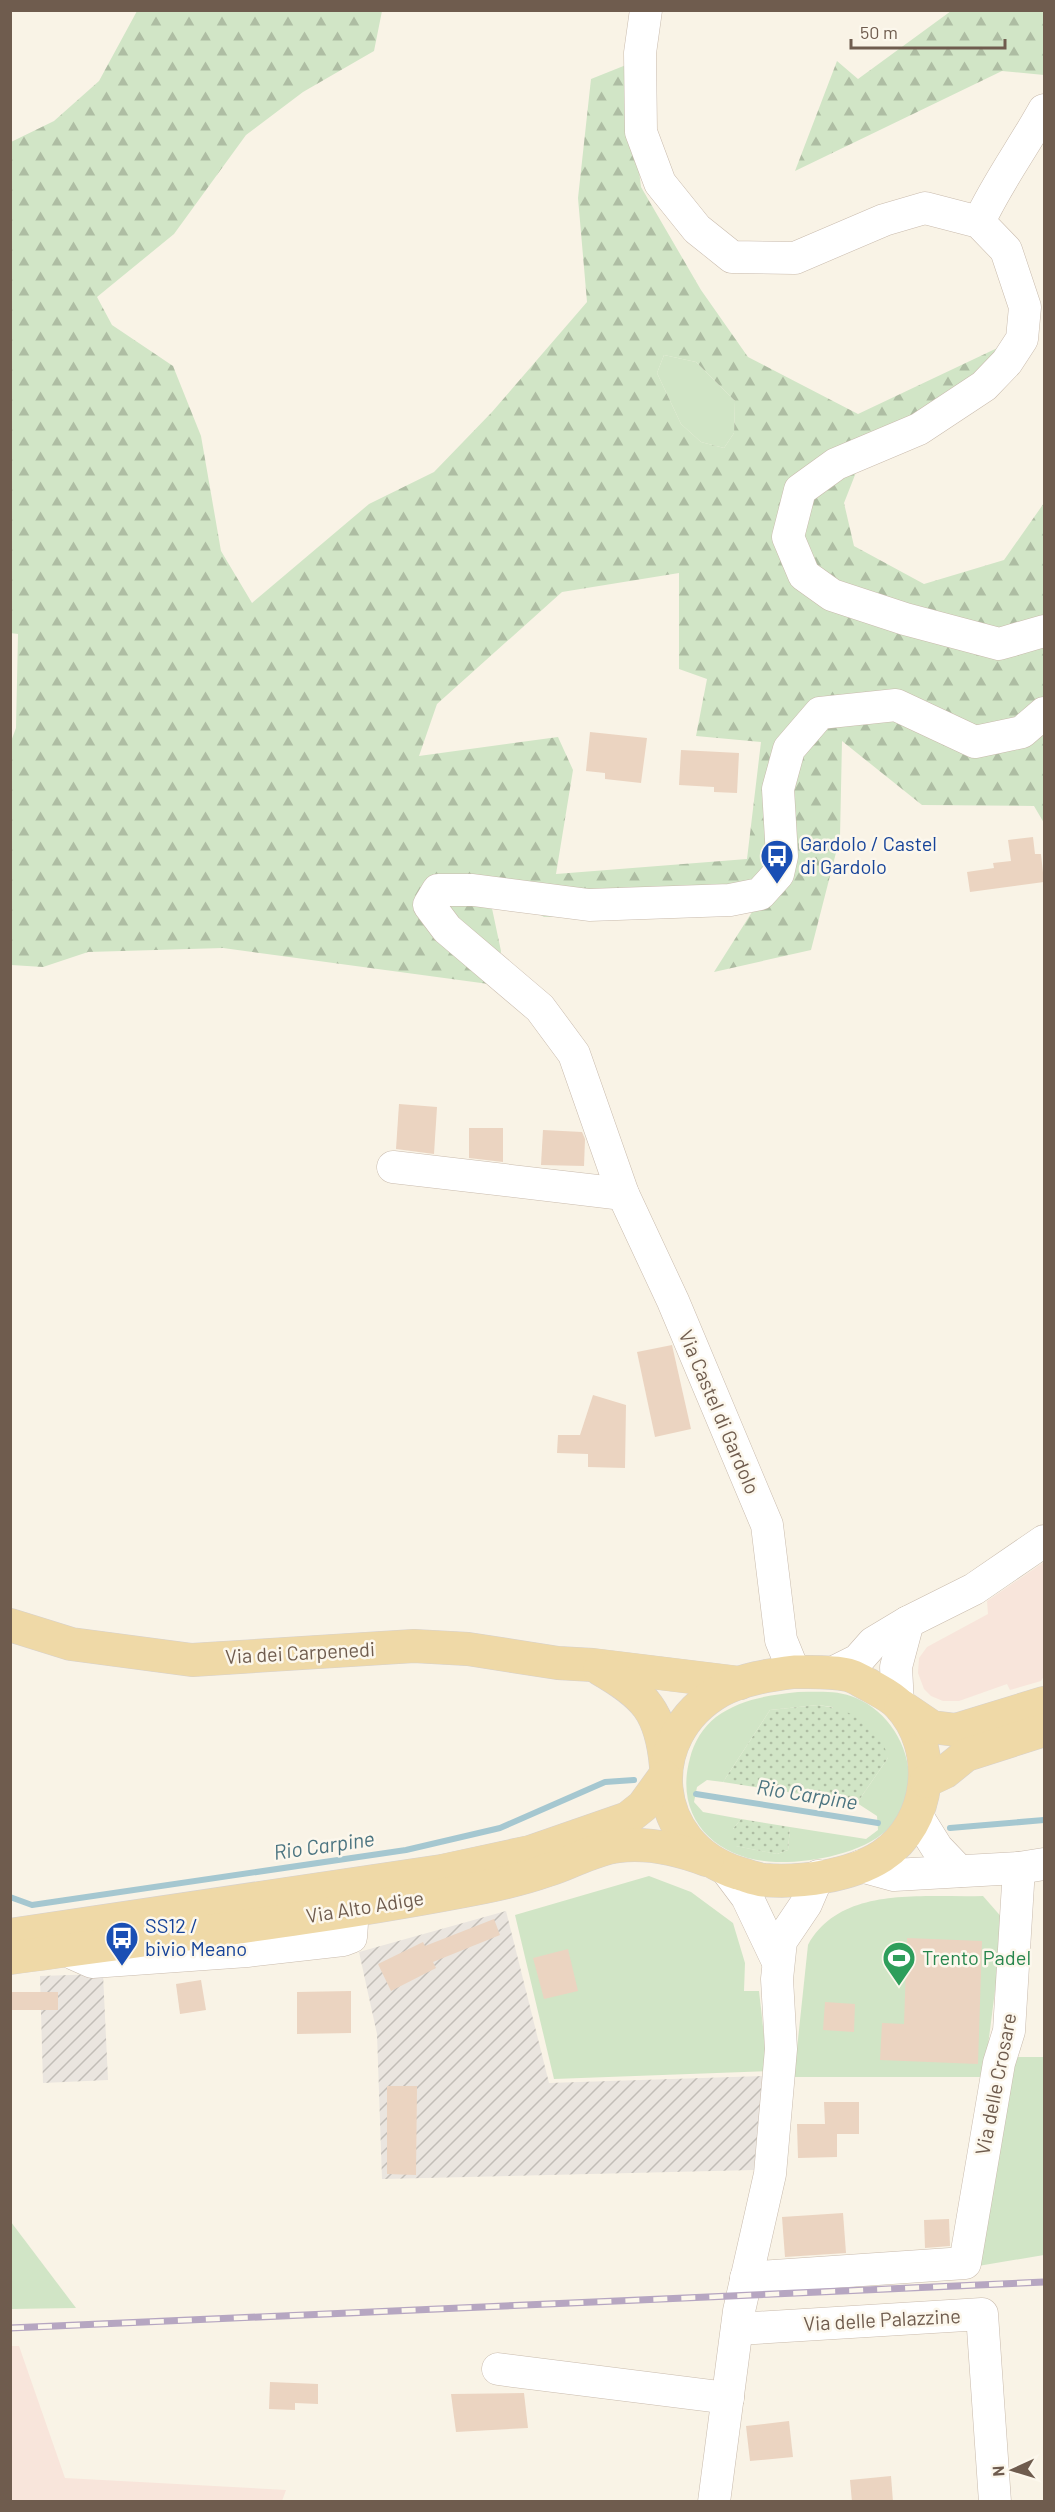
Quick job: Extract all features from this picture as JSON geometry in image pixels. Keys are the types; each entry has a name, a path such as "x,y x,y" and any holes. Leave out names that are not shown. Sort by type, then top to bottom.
{"main road":[{"name":"Via dei Carpenedi","path":"10,1625 71,1644 192,1660 414,1646 468,1649 558,1663 748,1681"},
{"name":"Via dei Carpenedi","path":"593,1665 632,1688 648,1705 664,1742 668,1802 676,1823 694,1846 719,1865"},
{"path":"665,1771 672,1743 686,1720 704,1702 748,1681 794,1672 834,1672 852,1676 932,1727 956,1730 1044,1702"},
{"path":"898,1704 914,1725 923,1748 926,1781 917,1816"},
{"path":"926,1781 945,1772 966,1755 1044,1730"},
{"name":"Via Alto Adige","path":"10,1935 442,1871 530,1852 628,1818 643,1806 665,1771"},
{"name":"Via Alto Adige","path":"10,1958 353,1910 485,1887 546,1871 617,1846 660,1847 682,1851 761,1880 818,1876 861,1866 883,1856 917,1816"}],"street":[{"path":"646,10 640,53 642,132 660,183 697,229 732,257 795,258 884,220 925,208 979,222 1006,250 1025,307 1022,339 1007,362 984,386 919,429 836,464 800,490 788,537 804,575 832,595 905,620 999,644 1044,631"},
{"path":"979,222 994,190 1015,162 1044,110"},
{"name":"Via Castel di Gardolo","path":"794,1672 781,1640 767,1526 673,1301 623,1194 574,1054 540,1008 447,929 429,905 438,890 473,890 589,904 730,900 760,894 778,874 782,856 778,789 789,749 820,713 896,705 975,742 1022,732 1044,713"},
{"path":"393,1167 623,1194"},
{"path":"834,1672 858,1660 873,1643 908,1622 974,1589 1044,1542"},
{"path":"898,1704 896,1667 908,1622"},
{"path":"748,1681 781,1640"},
{"path":"917,1816 937,1848 959,1871"},
{"path":"719,1865 747,1897 778,1962"},
{"name":"Via delle Crosare","path":"746,2278 965,2262 999,2063 1009,2031 1032,1866 894,1875 861,1866"},
{"path":"714,2502 737,2329 746,2278 770,2174 781,2049 778,1962 781,1941 806,1904 818,1876"},
{"name":"Via delle Palazzine","path":"737,2329 982,2314 995,2502"},
{"path":"498,2369 728,2398"}],"shaded area":[{"path":"1044,1562 1044,1676 1041,1681 1010,1690 1007,1684 959,1701 943,1701 931,1696 924,1689 918,1673 919,1658 927,1647 988,1614 987,1601"},
{"path":"506,1911 549,2083 766,2076 754,2170 382,2179 377,2034 359,1952"},
{"path":"103,1974 108,2080 43,2083 40,1976"},
{"path":"10,2346 19,2346 65,2478 286,2490 282,2501 11,2501"}],"green space":[{"path":"137,11 382,11 374,51 303,92 246,135 174,234 97,297 112,325 173,366 201,436 221,551 252,603 369,504 434,472 492,412 587,302 578,198 591,79 626,65 641,187 701,290 748,357 858,414 1010,342 979,379 864,452 844,503 854,546 924,584 1004,560 1044,503 1044,823 1034,806 922,805 842,741 840,837 811,950 714,972 752,912 544,917 486,880 501,951 496,985 223,948 88,952 43,967 11,965 10,744 16,728 18,634 10,633 11,142 54,121 99,81","holes":["664,355 696,362 735,401 734,433 724,448 701,442 681,424 657,373","679,573 679,669 707,679 696,736 761,742 747,859 556,874 573,770 558,737 419,756 437,704 562,592"]},
{"path":"951,11 1044,11 1044,75 1002,71 795,171 837,61 858,79"},
{"path":"664,355 696,362 735,401 734,433 724,448 701,442 681,424 657,373"},
{"path":"798,1692 828,1692 856,1698 873,1708 888,1722 899,1738 906,1757 909,1776 907,1796 900,1814 887,1830 876,1838 849,1851 819,1859 776,1862 735,1853 718,1844 704,1832 694,1817 688,1800 686,1780 692,1752 703,1730 725,1711 766,1696","holes":["818,1705 832,1707 888,1758 857,1803 877,1816 878,1830 866,1839 790,1827 788,1850 777,1854 736,1846 733,1829 741,1819 703,1812 694,1802 697,1787 707,1780 723,1782 770,1710"]},
{"path":"818,1705 841,1710 862,1720 871,1727 884,1746 888,1758 857,1803 723,1782 770,1710"},
{"path":"741,1819 790,1827 788,1850 777,1854 735,1846 731,1843 733,1829"},
{"path":"649,1876 691,1892 733,1923 745,1963 744,1991 759,1991 768,2071 554,2079 515,1915"},
{"name":"Trento Padel","path":"983,1896 1004,1920 984,2077 794,2077 808,1945 823,1926 841,1912 885,1899"},
{"path":"1009,2057 1044,2057 1044,2255 978,2266"},
{"path":"11,2222 76,2308 11,2309"}],"building":[{"path":"590,732 647,738 641,783 605,779 605,773 586,771"},
{"path":"681,750 739,753 737,793 714,792 714,787 679,785"},
{"path":"1033,837 1035,854 1041,854 1044,882 970,892 967,872 994,868 993,863 1011,861 1008,840"},
{"path":"399,1104 437,1107 434,1154 396,1149"},
{"path":"469,1128 503,1128 503,1162 469,1158"},
{"path":"543,1130 582,1132 585,1139 584,1166 541,1165"},
{"path":"672,1345 691,1429 655,1437 637,1352"},
{"path":"593,1395 626,1405 625,1468 588,1467 588,1454 557,1453 558,1435 580,1435"},
{"path":"494,1919 500,1935 433,1962 436,1968 391,1991 378,1964 423,1942 425,1946"},
{"path":"907,1938 982,1941 978,2064 880,2060 882,2023 904,2024"},
{"path":"568,1949 578,1991 544,1999 533,1958"},
{"path":"201,1980 206,2010 180,2014 176,1984"},
{"path":"351,1991 351,2033 297,2034 297,1992"},
{"path":"10,1992 58,1992 58,2010 10,2010"},
{"path":"825,2002 855,2004 854,2032 823,2030"},
{"path":"387,2086 417,2086 416,2175 387,2174"},
{"path":"824,2102 859,2102 859,2134 837,2134 837,2157 798,2158 797,2124 825,2124"},
{"path":"843,2213 846,2253 785,2257 782,2217"},
{"path":"949,2219 950,2246 925,2248 924,2220"},
{"path":"270,2382 318,2384 318,2404 295,2403 295,2410 269,2409"},
{"path":"524,2393 528,2428 456,2432 451,2394"},
{"path":"789,2421 793,2457 750,2461 746,2426"},
{"path":"891,2476 893,2502 852,2502 850,2480"}],"waterway":[{"name":"Rio Carpine","path":"10,1897 32,1905 406,1850 500,1828 605,1782 634,1780"},
{"name":"Rio Carpine","path":"696,1794 878,1823"},
{"name":"Rio Carpine","path":"950,1828 1044,1820"}],"railway":[{"path":"10,2328 1044,2282"}],"place":[{"name":"Gardolo / Castel di Gardolo","path":"777,885"},
{"name":"SS12 / bivio Meano","path":"122,1967"},
{"name":"Trento Padel","path":"899,1987"}]}
